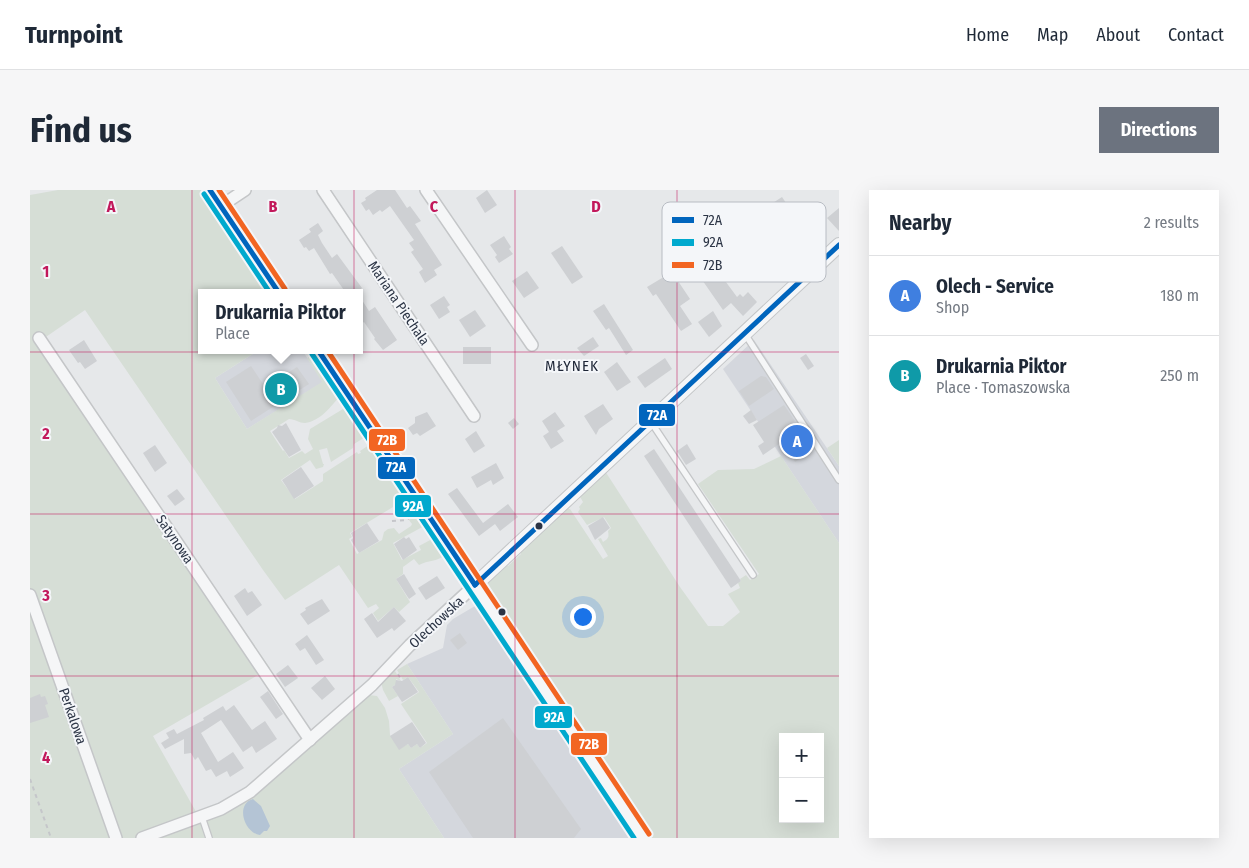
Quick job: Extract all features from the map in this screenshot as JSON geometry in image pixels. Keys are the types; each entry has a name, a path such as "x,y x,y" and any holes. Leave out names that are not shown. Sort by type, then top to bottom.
{"street":[{"path":"210,190 276,289"},
{"path":"221,206 246,190"},
{"name":"Mariana Piechala","path":"323,190 474,416"},
{"path":"426,190 532,345"},
{"name":"Olechowska","path":"826,257 839,245"},
{"name":"Olechowska","path":"202,817 221,809 250,792 310,740 800,282"},
{"name":"Satynowa","path":"39,338 310,740"},
{"path":"321,354 643,838"},
{"name":"Perkalowa","path":"30,594 116,838"},
{"path":"142,838 202,817"}],"lane":[{"path":"745,334 839,480"},
{"path":"651,422 753,576"},
{"path":"202,817 210,838"}],"path":[{"path":"392,521 408,519 419,512"},
{"path":"30,779 51,838"}],"shaded area":[{"path":"58,190 201,190 267,289 198,289 198,354 253,354 215,378 247,429 322,382 307,358 312,355 340,396 325,413 311,422 305,423 289,419 270,431 283,451 289,458 302,451 305,454 313,449 308,439 310,429 343,409 349,408 367,436 354,444 353,448 331,462 327,448 319,450 324,464 323,467 316,469 310,460 281,480 295,499 323,481 323,474 357,452 358,454 361,453 360,451 372,443 411,503 407,507 403,501 350,533 352,537 349,539 357,554 382,540 384,532 388,529 394,528 399,534 411,526 412,524 409,520 419,514 426,525 393,543 402,560 421,550 419,546 434,538 445,555 439,559 419,565 414,559 403,567 403,574 396,579 410,602 399,612 394,607 378,621 373,613 379,608 376,604 368,608 339,565 285,600 85,310 40,341 108,443 222,598 270,668 153,736 203,824 265,787 364,697 366,698 369,695 377,696 385,708 389,721 390,735 399,749 408,744 411,748 417,744 420,748 427,743 401,704 419,692 408,677 403,680 397,670 407,664 453,734 399,769 444,838 30,838 30,195"},
{"path":"754,340 839,466 839,543 723,369"},
{"path":"253,354 305,354 323,382 247,429 215,378"},
{"path":"839,440 839,466 827,448"},
{"path":"781,456 839,543 839,838 652,838 641,825 510,628 512,626 495,601 493,602 487,590 487,585 492,577 521,554 520,552 566,508 570,509 603,559 608,556 598,539 601,538 603,542 611,528 604,517 587,525 578,512 583,502 579,495 605,471 680,587 708,626 723,626 740,612 728,594 740,588 738,583 746,575 750,580 759,574 698,484 718,470 754,469"},
{"path":"475,606 631,838 444,838 399,769 453,734 407,664 443,648 447,625 453,619"},
{"path":"395,671 401,681 396,679 396,684 392,687 398,696 389,701 381,682"}],"water":[{"path":"253,799 261,806 270,826 267,831 260,835 250,829 244,818 244,806"}],"building":[{"path":"377,190 395,190 407,208 410,206 421,221 415,224 442,265 434,270 437,275 425,283 419,272 423,269 411,252 414,250 409,243 414,240 390,206 382,212 380,210 373,215 369,209 366,211 361,203"},
{"path":"487,190 497,205 485,213 476,198"},
{"path":"782,197 785,202 774,202"},
{"path":"839,208 839,231 827,218"},
{"path":"318,223 323,231 318,235 332,258 337,254 362,288 343,289 332,273 330,274 314,248 309,251 306,247 304,248 299,240 311,232 309,229"},
{"path":"504,236 513,254 499,263 495,257 497,255 490,245"},
{"path":"562,246 583,277 572,284 551,253"},
{"path":"527,271 539,288 524,298 512,281"},
{"path":"662,278 662,282 679,282 690,299 680,306 692,324 681,331 656,294 653,296 647,287"},
{"path":"704,282 726,282 737,297 740,294 743,297 748,292 757,302 743,316 731,303 723,310"},
{"path":"444,296 450,305 447,307 450,312 439,319 430,305"},
{"path":"363,302 369,311 375,307 397,340 383,350 364,322"},
{"path":"604,304 633,350 626,355 609,328 606,330 593,311"},
{"path":"475,310 486,326 470,337 459,320"},
{"path":"713,311 722,326 709,337 698,322"},
{"path":"593,337 599,346 584,356 577,348"},
{"path":"84,340 97,361 85,369 69,350"},
{"path":"463,347 491,347 491,364 463,364"},
{"path":"806,354 814,366 808,370 800,358"},
{"path":"665,358 672,369 645,388 637,377"},
{"path":"617,362 631,382 617,391 604,372"},
{"path":"251,366 265,387 297,367 309,384 251,421 226,382"},
{"path":"761,376 766,377 774,389 749,406 739,391"},
{"path":"603,404 613,419 599,429 596,435 584,416"},
{"path":"784,405 795,421 792,423 811,452 795,462 782,442 763,455 758,446 764,442 753,425"},
{"path":"751,410 757,420 749,424 743,416"},
{"path":"427,412 436,426 420,436 417,433 413,435 408,428 415,423 415,417"},
{"path":"555,412 565,426 557,431 564,441 551,449 543,436 549,432 542,421"},
{"path":"514,418 519,424 513,429 508,423"},
{"path":"286,423 301,450 289,457 272,432 278,425 282,426"},
{"path":"476,431 485,446 474,453 465,439"},
{"path":"687,444 696,459 686,465 677,451"},
{"path":"155,445 167,463 155,472 143,453"},
{"path":"654,449 741,581 731,588 644,456"},
{"path":"496,463 504,478 493,485 491,480 477,488 471,477"},
{"path":"301,467 314,486 294,499 282,480"},
{"path":"457,488 483,523 508,504 518,517 500,531 495,524 479,536 448,494"},
{"path":"177,489 185,499 175,506 167,496"},
{"path":"603,517 610,528 595,540 588,526"},
{"path":"367,523 379,541 359,553 351,540 353,538 351,533"},
{"path":"404,537 406,539 409,537 417,550 403,560 394,544"},
{"path":"404,574 416,594 409,599 396,579"},
{"path":"437,576 445,588 426,600 418,588"},
{"path":"245,588 248,593 252,591 262,605 247,616 234,596"},
{"path":"322,599 330,611 308,625 300,614 306,610 305,608"},
{"path":"394,607 406,621 394,631 392,628 377,638 364,619 372,613 378,622"},
{"path":"460,633 467,643 458,650 450,640"},
{"path":"307,635 324,660 316,665 305,648 300,651 295,644"},
{"path":"288,665 298,678 285,687 276,674"},
{"path":"325,676 335,689 322,700 311,688"},
{"path":"408,677 418,692 402,702 392,687 395,685 396,680 402,681"},
{"path":"268,691 283,714 276,719 260,697"},
{"path":"40,694 41,697 45,696 48,704 45,705 49,717 30,723 30,698"},
{"path":"234,705 252,730 265,721 277,739 256,753 252,746 243,752 221,720 201,733 218,762 233,752 244,768 230,777 227,771 216,777 211,769 206,771 198,757 195,760 191,753 184,754 184,739 165,749 161,743 169,738 166,733 174,729 177,734 204,720 203,718 223,706 226,711"},
{"path":"503,718 581,829 574,838 473,838 429,772"},
{"path":"412,722 426,743 420,748 417,744 411,748 408,744 399,750 390,736"}],"transit line":[{"name":"72A","path":"210,190 276,289"},
{"name":"72B","path":"219,190 285,289"},
{"name":"92A","path":"204,194 267,289"},
{"name":"72A","path":"826,257 839,245"},
{"name":"72A","path":"475,585 799,282"},
{"name":"92A","path":"312,354 634,838"},
{"name":"72A","path":"321,354 475,585"},
{"name":"72B","path":"330,354 649,834"}],"place":[{"name":"Drukarnia Piktor","path":"281,389"},
{"name":"Olech - Service","path":"797,441"}],"district":[{"name":"MŁYNEK","path":"572,366"}]}
